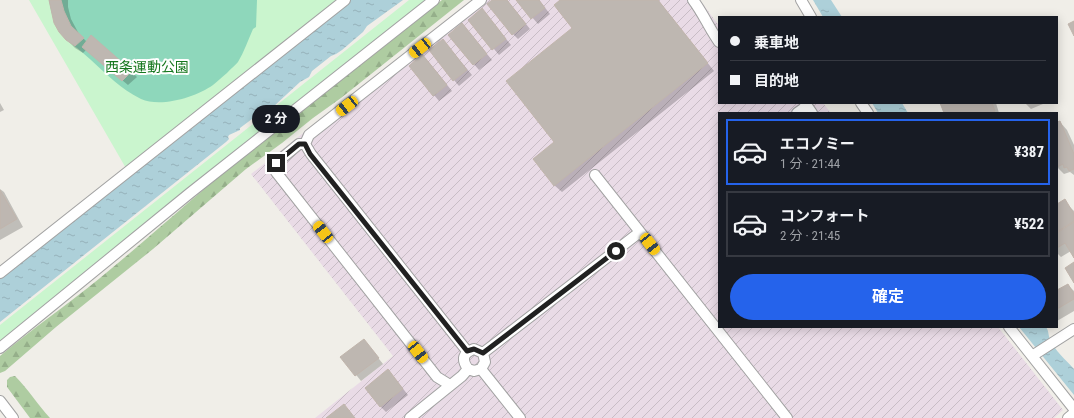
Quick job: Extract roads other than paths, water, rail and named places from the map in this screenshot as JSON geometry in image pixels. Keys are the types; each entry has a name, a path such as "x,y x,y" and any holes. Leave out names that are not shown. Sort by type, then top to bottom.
{"street":[{"path":"0,273 345,0"},
{"path":"0,348 190,193 434,0"},
{"path":"305,144 309,135 481,0"},
{"path":"693,0 718,41"},
{"path":"801,0 810,16"},
{"path":"305,144 299,144 276,163 276,172 437,376 450,385"},
{"path":"305,144 310,154 467,351"},
{"path":"595,175 786,418"},
{"path":"483,353 640,232"},
{"path":"1010,328 1035,354 1074,409"},
{"path":"1035,354 1074,329"},
{"path":"474,349 483,353 486,362 481,369 474,371 468,369 464,363 464,356 467,351 474,349"},
{"path":"410,418 468,369"},
{"path":"481,369 520,418"},
{"path":"0,401 14,418"},
{"path":"1068,418 1074,413"}],"water":[{"path":"351,0 403,0 367,26 363,32 342,50 331,56 312,71 309,77 300,82 273,107 268,108 266,111 258,114 240,128 240,130 229,135 229,139 226,142 0,322 0,279 201,121 202,118"},
{"path":"813,0 831,0 841,16 822,16"},
{"path":"873,104 903,104 907,112 877,112"},
{"path":"1020,328 1047,328 1049,338 1054,347 1074,369 1074,395"}],"park label":[{"name":"西条運動公園","path":"147,67"}]}
